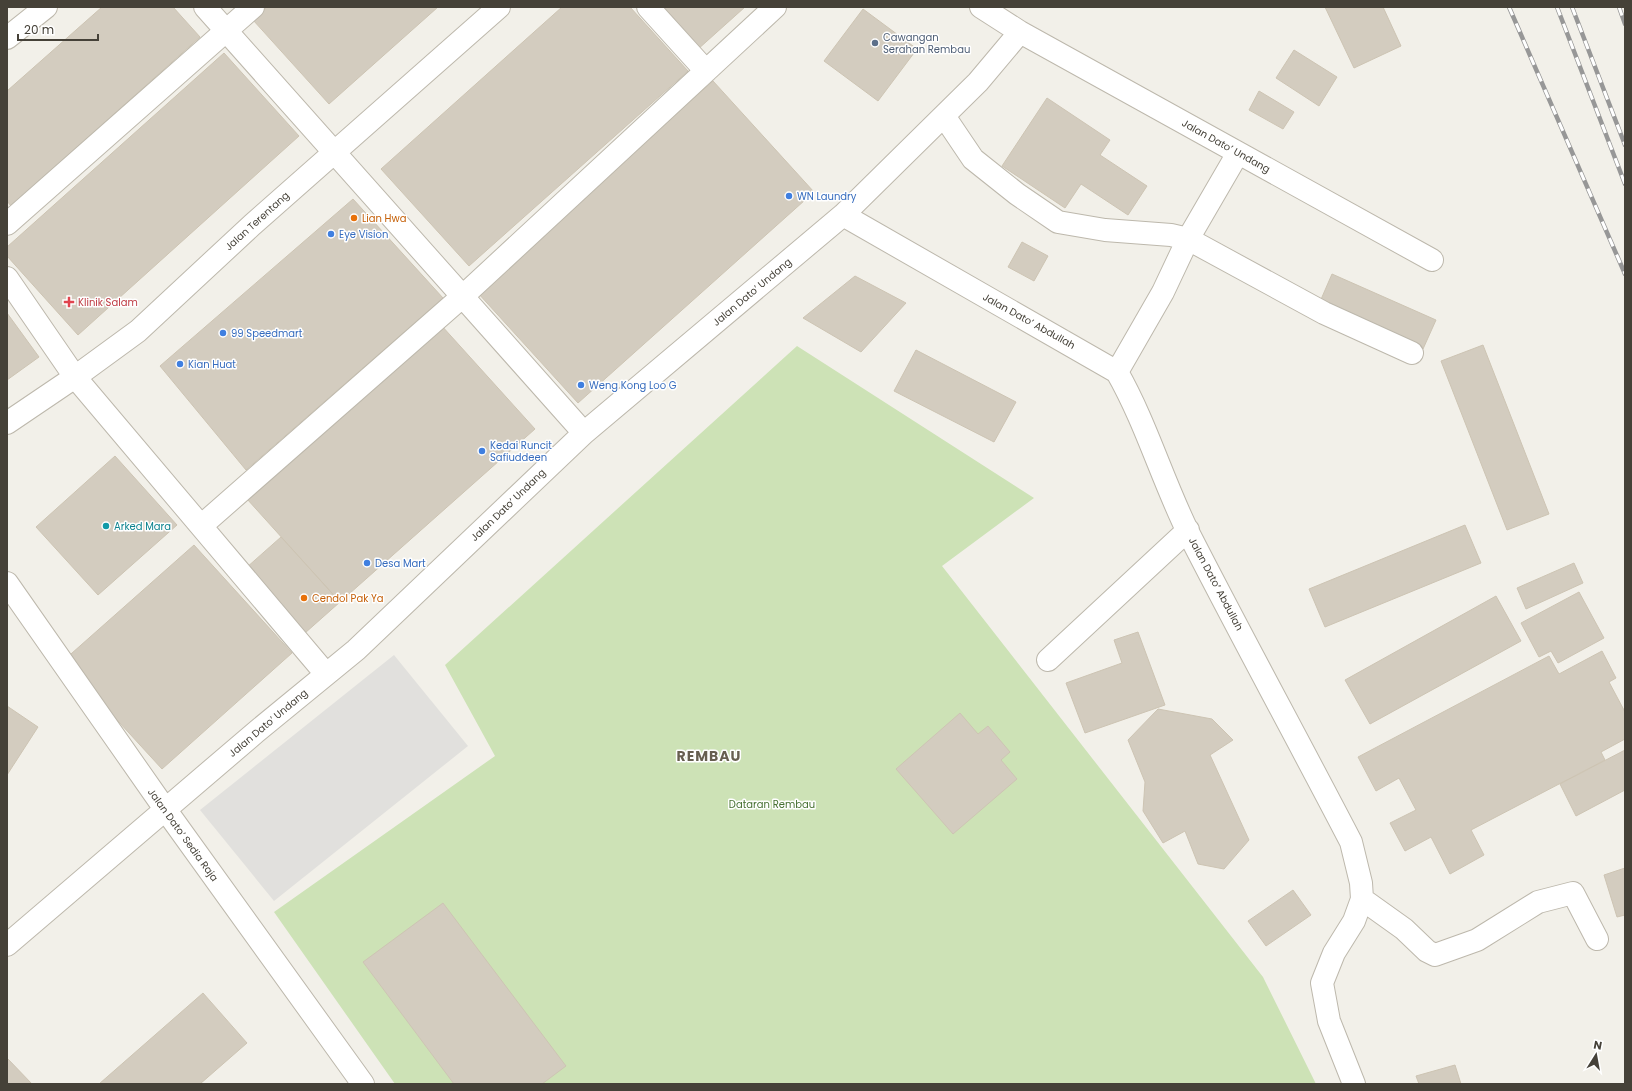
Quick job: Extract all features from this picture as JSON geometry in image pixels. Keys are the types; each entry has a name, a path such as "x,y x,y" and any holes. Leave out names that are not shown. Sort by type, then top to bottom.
{"street":[{"path":"7,38 46,7"},
{"path":"205,7 584,433"},
{"path":"7,224 253,7"},
{"name":"Jalan Terentang","path":"7,423 75,377 138,331 252,225 499,7"},
{"path":"648,7 706,71"},
{"path":"200,526 462,296 774,7"},
{"name":"Jalan Dato’ Undang","path":"981,7 1020,32 1432,260"},
{"name":"Jalan Dato’ Undang","path":"7,945 165,809 356,650 584,433 843,215 978,82 1020,32"},
{"path":"944,116 973,159 1017,194 1058,222 1105,230 1172,236 1188,239 1324,313 1412,353"},
{"path":"1117,372 1163,292 1188,239 1238,153"},
{"name":"Jalan Dato’ Abdullah","path":"843,215 1117,372 1131,396 1155,458 1188,530 1351,842 1361,883 1362,899 1354,921 1334,953 1322,983 1329,1021 1354,1084"},
{"path":"7,278 75,377 326,674"},
{"path":"1048,660 1188,530"},
{"name":"Jalan Dato’ Sedia Raja","path":"7,583 165,809 363,1084"},
{"path":"1362,899 1404,929 1427,951 1435,955 1477,940 1538,902 1573,893 1598,939"}],"green space":[{"name":"Dataran Rembau","path":"797,346 1034,498 942,566 1263,977 1316,1084 395,1084 274,912 495,756 445,665"}],"shaded area":[{"path":"394,655 468,746 274,901 200,810"}],"building":[{"path":"102,7 173,7 200,37 11,206 7,201 7,91"},
{"path":"267,7 438,7 329,104 253,20"},
{"path":"562,7 630,7 688,71 469,266 381,169"},
{"path":"659,7 745,7 697,50"},
{"path":"1325,7 1383,7 1401,46 1354,68"},
{"path":"863,9 917,49 878,101 824,61"},
{"path":"1294,50 1337,77 1319,106 1276,78"},
{"path":"224,53 299,136 78,335 7,256 7,247"},
{"path":"713,81 814,192 578,403 477,292"},
{"path":"1259,91 1294,112 1283,129 1249,110"},
{"path":"1047,98 1110,140 1100,155 1147,186 1128,215 1081,184 1065,208 1002,166"},
{"path":"353,199 443,298 246,470 160,366"},
{"path":"1022,242 1048,256 1034,281 1008,267"},
{"path":"1332,274 1436,320 1423,349 1319,304"},
{"path":"855,276 906,303 861,352 803,318"},
{"path":"7,313 39,357 7,380"},
{"path":"441,325 535,429 340,602 247,499"},
{"path":"1483,345 1549,514 1507,530 1441,361"},
{"path":"916,350 1016,402 994,442 894,391"},
{"name":"Arked Mara","path":"115,456 177,525 98,595 36,527"},
{"path":"1465,525 1481,563 1325,627 1309,589"},
{"path":"281,537 340,602 305,633 246,568"},
{"path":"194,545 292,653 162,769 63,661"},
{"path":"1574,563 1583,583 1526,609 1517,588"},
{"path":"1579,592 1604,638 1558,663 1551,651 1539,657 1521,623"},
{"path":"1496,596 1521,641 1370,724 1345,680"},
{"path":"1138,632 1165,705 1085,733 1066,683 1122,663 1114,640"},
{"path":"1602,651 1616,678 1609,682 1625,712 1625,739 1601,752 1605,760 1471,830 1484,855 1450,874 1431,837 1405,851 1390,823 1416,810 1399,778 1376,791 1358,757 1549,656 1559,674"},
{"path":"7,706 38,727 7,775"},
{"path":"1158,709 1212,719 1233,740 1210,755 1249,840 1224,869 1198,864 1185,831 1163,843 1143,811 1145,782 1128,740"},
{"path":"960,713 978,734 988,726 1010,752 1001,760 1017,779 953,834 896,769"},
{"path":"1625,750 1625,790 1576,816 1560,784"},
{"path":"1625,868 1625,915 1617,917 1604,875"},
{"path":"1293,890 1311,915 1266,946 1248,921"},
{"path":"443,903 566,1066 542,1084 454,1084 363,962"},
{"path":"203,993 247,1043 200,1084 99,1084"},
{"path":"7,1058 32,1084 7,1084"},
{"path":"1455,1065 1461,1084 1419,1084 1416,1076"}],"railway":[{"path":"1509,7 1625,274"},
{"path":"1557,7 1625,184"},
{"path":"1572,7 1625,145"},
{"path":"1619,7 1625,24"}],"place":[{"name":"Cawangan Serahan Rembau","path":"875,43"},
{"name":"WN Laundry","path":"789,196"},
{"name":"Lian Hwa","path":"354,218"},
{"name":"Eye Vision","path":"331,234"},
{"name":"Klinik Salam","path":"69,302"},
{"name":"99 Speedmart","path":"223,333"},
{"name":"Kian Huat","path":"180,364"},
{"name":"Weng Kong Loo G","path":"581,385"},
{"name":"Kedai Runcit Safiuddeen","path":"482,451"},
{"name":"Arked Mara","path":"106,526"},
{"name":"Desa Mart","path":"367,563"},
{"name":"Cendol Pak Ya","path":"304,598"}],"district":[{"name":"REMBAU","path":"709,756"}]}
